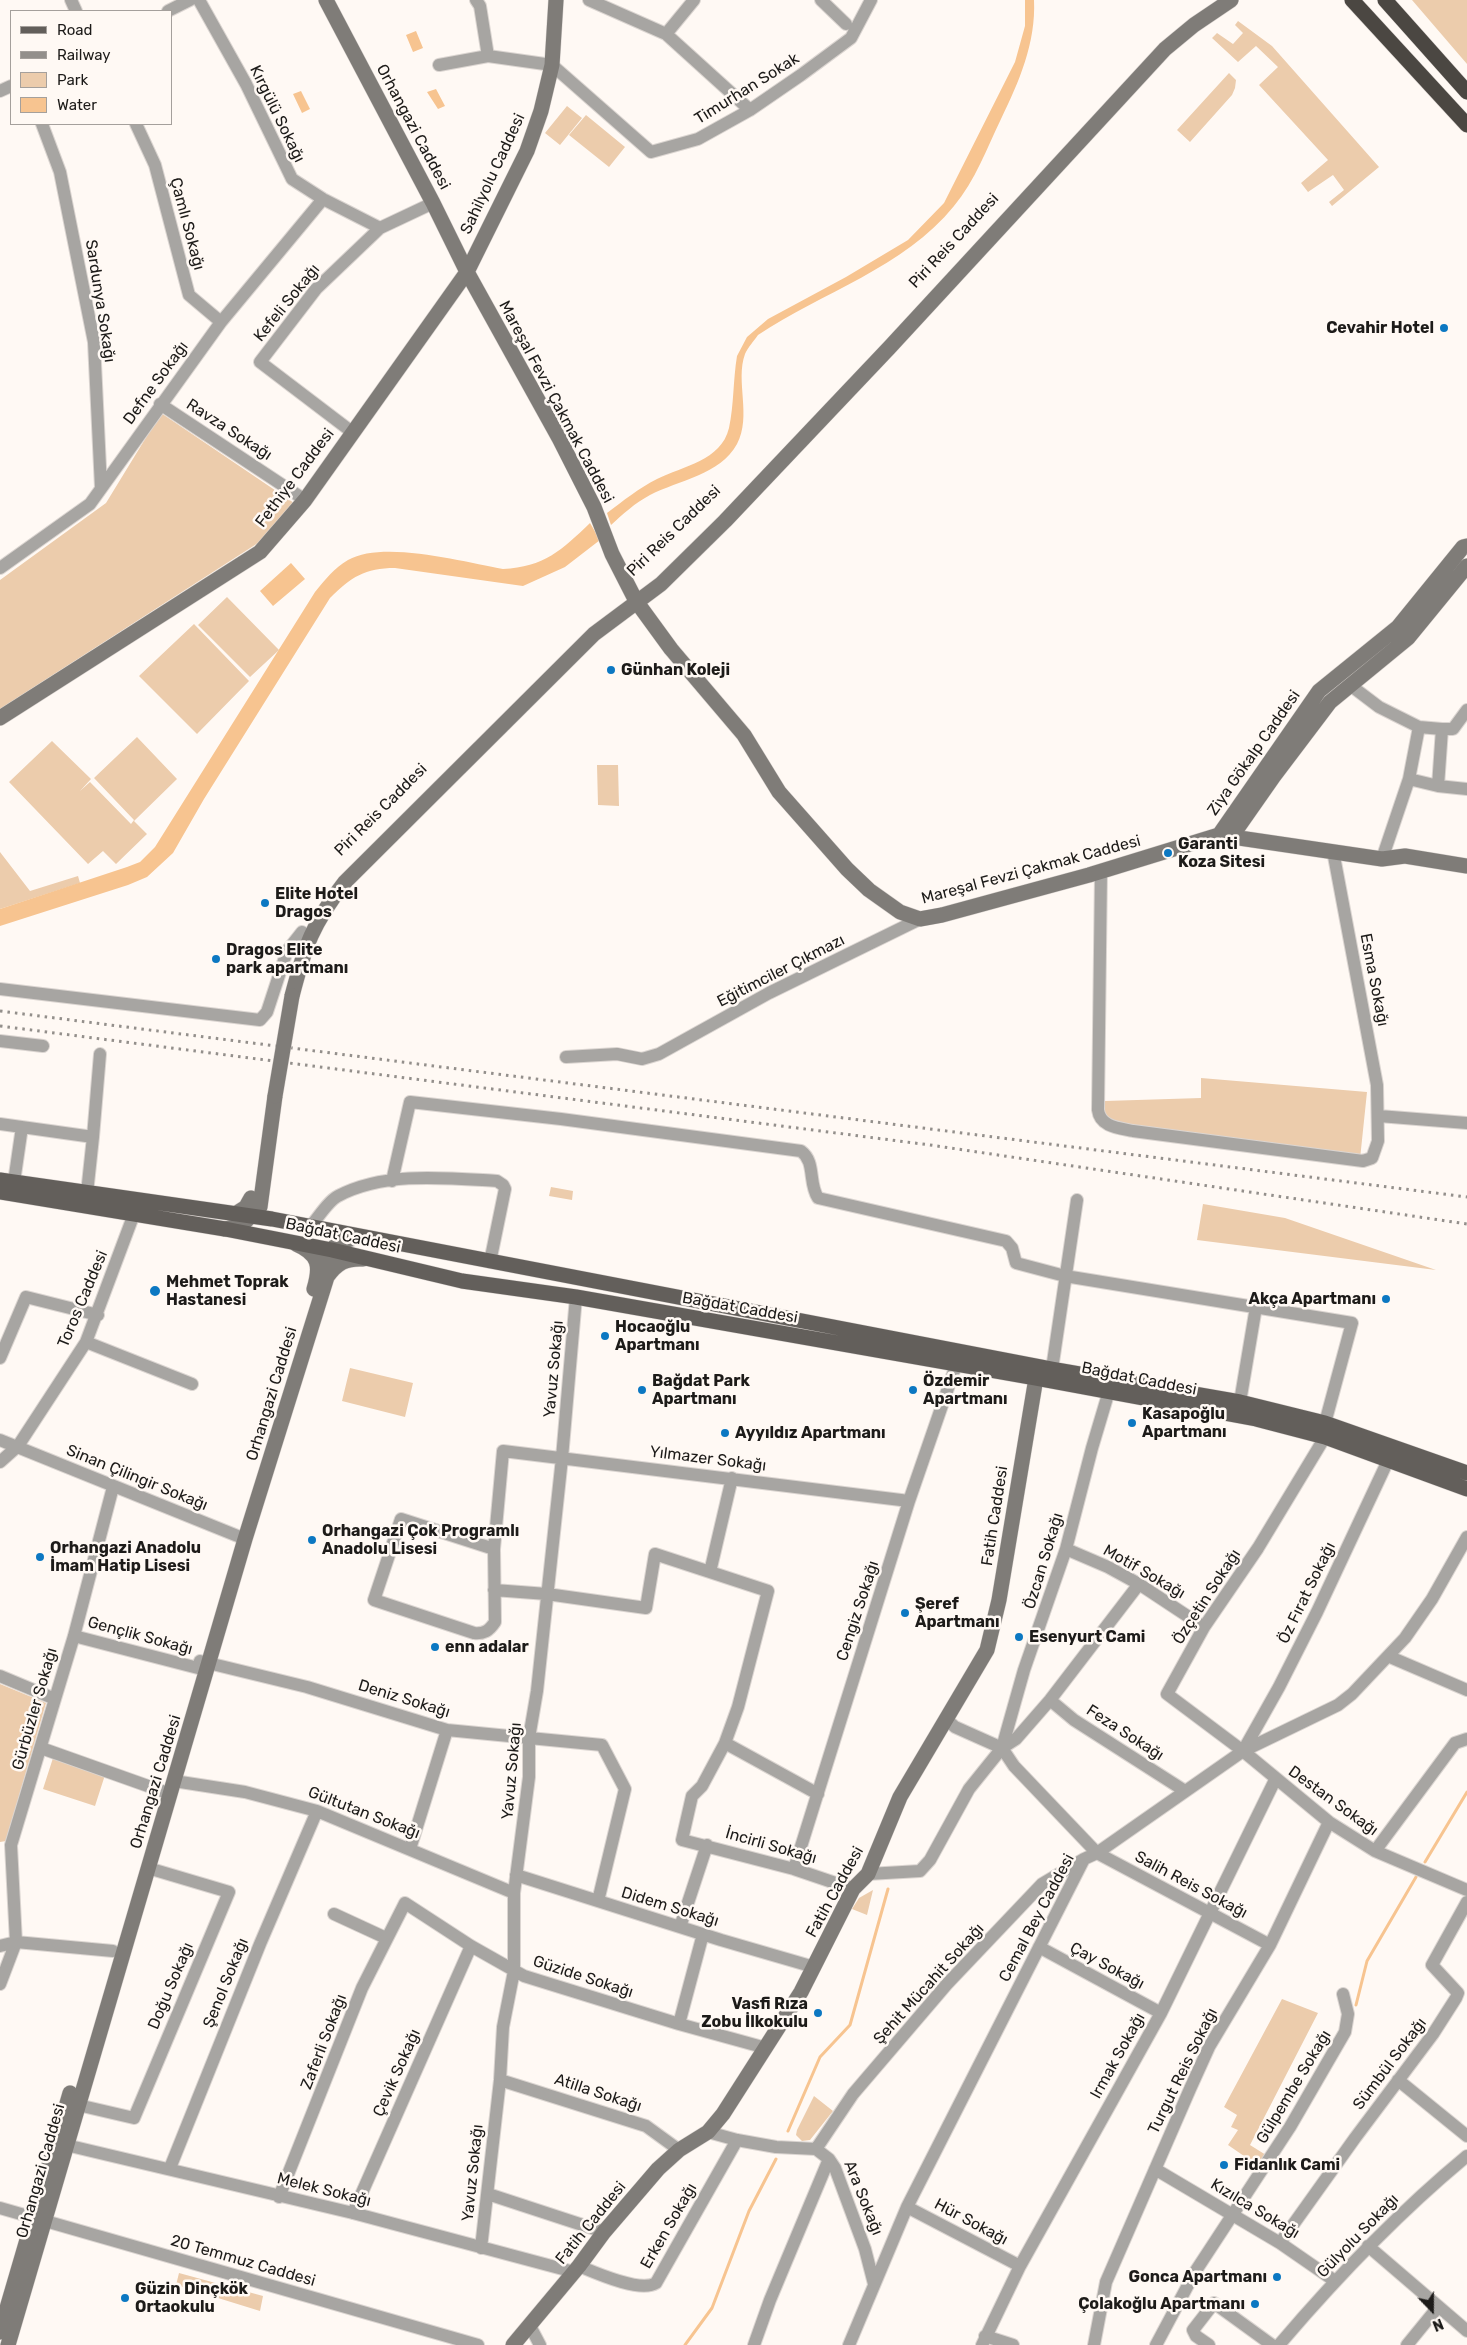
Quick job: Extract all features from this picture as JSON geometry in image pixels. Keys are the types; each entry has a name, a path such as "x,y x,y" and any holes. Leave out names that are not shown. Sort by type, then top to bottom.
{"highway":[{"path":"1343,0 1356,5 1467,126"},
{"path":"1385,0 1467,92"}],"main road":[{"name":"Orhangazi Caddesi","path":"326,0 433,203 467,272"},
{"name":"Sahilyolu Caddesi","path":"467,272 527,151 541,111 552,65 556,0"},
{"name":"Piri Reis Caddesi","path":"288,996 311,933 324,909 345,882 594,634 634,598 824,407 956,267 1158,43 1215,0"},
{"name":"Piri Reis Caddesi","path":"254,1207 288,996 302,932 317,904 354,860 585,634 634,598 661,584 732,514 1165,49 1194,25 1231,0"},
{"name":"Mareşal Fevzi Çakmak Caddesi","path":"467,272 559,438 594,508 605,537 634,598 671,649 744,735 778,792 801,819 869,890 900,912 920,919 942,915 1226,836 1382,859 1405,856 1467,866"},
{"name":"Fethiye Caddesi","path":"0,718 260,552 305,500 467,272"},
{"name":"Ziya Gökalp Caddesi","path":"1226,836 1319,691 1398,627 1463,548 1467,546"},
{"name":"Ziya Gökalp Caddesi","path":"1226,836 1330,702 1408,638 1467,566"},
{"name":"Bağdat Caddesi","path":"7,1181 235,1214 254,1207 272,1219 358,1237 1052,1369 1240,1402 1392,1454 1467,1488"},
{"name":"Bağdat Caddesi","path":"0,1192 332,1250 462,1281 576,1297 1325,1430"},
{"path":"225,1230 242,1225 254,1207"},
{"path":"254,1207 258,1229 268,1238"},
{"path":"332,1250 342,1241 358,1237"},
{"path":"294,1243 308,1249 319,1272"},
{"name":"Orhangazi Caddesi","path":"242,1538 319,1272 332,1250"},
{"name":"Orhangazi Caddesi","path":"8,2345 38,2220 113,1951 167,1784 202,1664 242,1538 327,1277 334,1266 349,1258 368,1259"},
{"path":"462,1281 473,1280 478,1273 471,1258"},
{"path":"514,1288 509,1285 507,1279 509,1273 526,1268"},
{"name":"Fatih Caddesi","path":"513,2345 604,2232 658,2169 679,2150 708,2132 723,2114 801,1992 854,1889 868,1874 900,1797 947,1720 989,1645 999,1600 1036,1378"},
{"name":"Bağdat Caddesi","path":"1392,1454 1467,1474"},
{"name":"Orhangazi Caddesi","path":"0,2332 66,2145 148,1868 167,1784"}],"street":[{"path":"170,10 190,0"},
{"name":"Kırgülü Sokağı","path":"199,0 246,84 292,179 323,199 380,228"},
{"path":"476,0 480,6 488,56"},
{"path":"589,0 666,34 750,110"},
{"path":"666,34 694,0"},
{"path":"821,0 846,24"},
{"name":"Timurhan Sokak","path":"552,65 651,152 698,139 750,110 829,56 851,38 871,0"},
{"path":"439,65 488,56 552,65"},
{"name":"Sardunya Sokağı","path":"42,125 60,172 94,342 102,488"},
{"name":"Çamlı Sokağı","path":"136,125 154,164 189,295 221,322"},
{"name":"Defne Sokağı","path":"0,568 90,504 160,404 221,322 323,199"},
{"path":"380,228 433,203"},
{"name":"Kefeli Sokağı","path":"352,432 260,362 316,289 380,228"},
{"name":"Ravza Sokağı","path":"160,404 305,500"},
{"path":"1350,685 1379,707 1419,727 1453,729 1467,710"},
{"path":"1382,859 1409,779 1419,727"},
{"path":"1438,786 1442,728"},
{"path":"1409,779 1438,786 1467,789"},
{"name":"Esma Sokağı","path":"1101,872 1098,1110 1102,1120 1110,1126 1133,1131 1363,1162 1372,1158 1378,1141 1377,1085 1333,851"},
{"name":"Eğitimciler Çıkmazı","path":"566,1057 617,1054 642,1059 659,1054 769,993 920,919"},
{"path":"0,989 260,1020 267,1012 288,951 302,932"},
{"path":"0,1041 43,1046"},
{"path":"87,1193 100,1054"},
{"path":"392,1180 410,1102 801,1151 807,1156 813,1188 818,1198 1006,1241 1012,1248 1016,1264 1065,1276 1256,1307 1240,1402"},
{"path":"1379,1116 1467,1123"},
{"path":"0,1124 93,1137"},
{"path":"7,1181 22,1127"},
{"path":"310,1227 337,1196 370,1185 392,1180 446,1178 497,1181 505,1189 490,1262"},
{"path":"1052,1369 1077,1200"},
{"name":"Toros Caddesi","path":"0,1462 18,1446 86,1342 98,1315 134,1214"},
{"path":"0,1358 26,1297 98,1315"},
{"name":"Yavuz Sokağı","path":"481,2248 500,2080 503,2028 514,1971 514,1893 529,1777 529,1738 537,1691 562,1458 576,1297"},
{"name":"Özçetin Sokağı","path":"1243,1751 1167,1694 1204,1627 1258,1548 1325,1430 1352,1323 1256,1307"},
{"path":"86,1342 192,1384"},
{"name":"Cengiz Sokağı","path":"794,1869 909,1501 956,1365"},
{"name":"Özcan Sokağı","path":"868,1874 920,1871 930,1860 969,1789 1002,1748 1024,1670 1044,1618 1066,1550 1092,1448 1109,1391"},
{"name":"Sinan Çilingir Sokağı","path":"0,1440 242,1538"},
{"name":"Yılmazer Sokağı","path":"494,1550 503,1451 909,1501"},
{"name":"Öz Fırat Sokağı","path":"1243,1751 1317,1612 1392,1454"},
{"path":"710,1572 732,1478"},
{"name":"Gürbüzler Sokağı","path":"16,1942 5,1846 41,1748 74,1636 113,1487"},
{"path":"401,1519 494,1550 495,1622 490,1630 482,1634 374,1600 401,1519"},
{"name":"Cemal Bey Caddesi","path":"848,2345 907,2207 1084,1859 1097,1853 1243,1751 1338,1705 1352,1694 1390,1657 1432,1600 1467,1537"},
{"name":"Motif Sokağı","path":"1066,1550 1108,1568 1138,1584 1204,1627"},
{"path":"494,1590 546,1594 646,1608 655,1554 768,1591 738,1706 725,1743 818,1794"},
{"path":"947,1720 956,1727 1002,1748 1016,1739 1050,1700 1138,1584"},
{"name":"Gençlik Sokağı","path":"74,1636 202,1664"},
{"path":"1390,1657 1467,1690"},
{"name":"Deniz Sokağı","path":"202,1664 307,1687 447,1730 602,1745 625,1789 598,1902"},
{"path":"0,1676 55,1699"},
{"name":"Feza Sokağı","path":"1050,1700 1074,1720 1185,1791"},
{"path":"1011,1713 1030,1723"},
{"path":"410,1848 447,1730"},
{"path":"1375,1851 1455,1743 1467,1739"},
{"name":"İncirli Sokağı","path":"725,1743 702,1786 692,1796 682,1840 794,1869 854,1889"},
{"name":"Gültutan Sokağı","path":"41,1748 167,1784 245,1792 317,1811 410,1848 514,1893"},
{"name":"Salih Reis Sokağı","path":"1002,1748 1014,1766 1097,1853 1270,1945"},
{"name":"Destan Sokağı","path":"1243,1751 1275,1780 1329,1822 1375,1851 1467,1890"},
{"name":"Irmak Sokağı","path":"983,2341 1020,2266 1161,2013 1275,1780"},
{"name":"Şenol Sokağı","path":"170,2168 263,1935 317,1811"},
{"name":"Turgut Reis Sokağı","path":"1094,2345 1106,2282 1209,2047 1270,1945 1329,1822"},
{"path":"680,1927 707,1845"},
{"name":"Şehit Mücahit Sokağı","path":"816,2149 853,2094 947,1984 1042,1884 1084,1859"},
{"name":"Doğu Sokağı","path":"78,2105 134,2118 229,1892 148,1868"},
{"name":"Didem Sokağı","path":"516,1876 814,1967"},
{"name":"Güzide Sokağı","path":"405,1902 471,1946 524,1976 679,2024 766,2048"},
{"name":"Zaferli Sokağı","path":"279,2197 362,1988 405,1902"},
{"name":"Sümbül Sokağı","path":"1280,2243 1433,2034 1458,1993 1432,1965 1467,1902"},
{"path":"334,1914 386,1938"},
{"path":"679,2024 703,1934"},
{"path":"0,1946 16,1942 113,1951"},
{"path":"0,1984 16,1942"},
{"name":"Çevik Sokağı","path":"353,2213 471,1946"},
{"name":"Çay Sokağı","path":"1039,1947 1161,2013"},
{"name":"Gülpembe Sokağı","path":"1156,2345 1195,2272 1235,2214 1290,2127 1345,2032 1348,2014 1343,1994"},
{"name":"Atilla Sokağı","path":"500,2080 646,2126 679,2150"},
{"path":"1398,2080 1467,2136"},
{"path":"708,2132 736,2140 776,2147 816,2149"},
{"name":"Erken Sokağı","path":"576,2269 646,2287 656,2283 736,2140"},
{"name":"Melek Sokağı","path":"66,2145 170,2168 279,2197 353,2213 481,2248 576,2269"},
{"name":"Ara Sokağı","path":"816,2149 829,2159 836,2168 865,2248 874,2284"},
{"name":"Gülyolu Sokağı","path":"1279,2345 1368,2246 1427,2189 1467,2156"},
{"path":"754,2345 770,2300 829,2159"},
{"name":"Kızılca Sokağı","path":"1155,2169 1235,2214 1335,2281"},
{"path":"488,2194 604,2232"},
{"name":"Hür Sokağı","path":"907,2207 1020,2266"},
{"name":"20 Temmuz Caddesi","path":"0,2208 478,2345"},
{"path":"1368,2246 1467,2331"},
{"path":"1209,2345 1196,2336 1193,2330 1214,2303 1272,2345"},
{"path":"1407,2345 1438,2308"},
{"path":"530,2326 540,2345"},
{"path":"983,2341 1013,2345"}],"green space":[{"path":"1412,0 1467,0 1467,64"},
{"path":"1238,21 1272,46 1379,167 1332,206 1329,202 1344,190 1333,175 1308,192 1301,183 1328,160 1259,85 1278,67 1256,46 1238,62 1212,38 1217,33 1233,44 1243,33 1235,25"},
{"path":"1229,73 1236,80 1232,95 1190,142 1177,130"},
{"path":"567,106 582,118 560,145 545,133"},
{"path":"586,115 625,147 609,167 569,135"},
{"path":"161,413 294,503 258,543 0,709 0,580 106,503"},
{"path":"227,597 279,650 250,677 198,625"},
{"path":"194,624 249,681 197,734 139,676"},
{"path":"137,737 177,779 134,821 147,834 116,864 103,851 88,864 9,782 52,741 91,779 80,791 90,782 131,824 134,820 94,778"},
{"path":"597,765 618,765 619,806 598,805"},
{"path":"0,852 30,891 78,876 80,883 0,909"},
{"path":"1201,1078 1367,1092 1360,1159 1117,1124 1108,1118 1105,1112 1105,1101 1201,1098"},
{"path":"551,1187 573,1191 572,1200 549,1196"},
{"path":"1203,1204 1285,1218 1436,1270 1197,1240"},
{"path":"350,1368 413,1383 405,1417 342,1401"},
{"path":"0,1684 46,1703 6,1841 0,1842"},
{"path":"53,1758 105,1775 95,1806 43,1789"},
{"path":"873,1890 867,1915 852,1909 859,1898"},
{"path":"1282,1999 1318,2013 1250,2145 1266,2155 1260,2167 1228,2145 1238,2130 1231,2127 1237,2115 1224,2107"},
{"path":"814,2096 833,2111 810,2140 802,2141 796,2135 797,2130"},
{"path":"179,2273 263,2296 260,2311 176,2285"}],"water":[{"path":"1025,0 1034,0 1034,16 1025,62 1014,91 980,164 954,206 934,228 887,263 758,335 746,351 742,364 743,422 737,444 730,454 710,470 645,498 611,525 607,513 650,483 710,455 725,439 731,419 737,356 747,337 768,319 846,277 908,240 944,203 1015,62 1025,26"},
{"path":"416,31 423,48 413,52 406,35"},
{"path":"436,89 445,106 438,109 427,92"},
{"path":"301,91 310,109 302,113 293,94"},
{"path":"590,523 600,540 565,567 523,586 395,568 384,568 367,572 352,579 330,598 204,799 173,853 147,877 128,885 0,926 0,909 140,862 155,847 315,592 330,574 343,563 363,554 402,552 424,554 503,569 517,568 541,561 561,549"},
{"path":"291,563 305,579 273,606 260,591"}],"waterway":[{"path":"1425,1862 1467,1792"},
{"path":"1356,2005 1367,1961 1416,1877"},
{"path":"788,2131 820,2057 850,2025 888,1889"},
{"path":"685,2345 712,2308 749,2211 776,2159"}],"railway":[{"path":"0,1011 1467,1197"},
{"path":"0,1026 930,1145 1467,1224"}],"place":[{"name":"Cevahir Hotel","path":"1444,328"},
{"name":"Günhan Koleji","path":"611,670"},
{"name":"Garanti Koza Sitesi","path":"1168,853"},
{"name":"Elite Hotel Dragos","path":"265,903"},
{"name":"Dragos Elite park apartmanı","path":"216,959"},
{"name":"Mehmet Toprak Hastanesi","path":"155,1291"},
{"name":"Akça Apartmanı","path":"1386,1299"},
{"name":"Hocaoğlu Apartmanı","path":"605,1336"},
{"name":"Bağdat Park Apartmanı","path":"642,1390"},
{"name":"Özdemir Apartmanı","path":"913,1390"},
{"name":"Kasapoğlu Apartmanı","path":"1132,1423"},
{"name":"Ayyıldız Apartmanı","path":"725,1433"},
{"name":"Orhangazi Çok Programlı Anadolu Lisesi","path":"312,1540"},
{"name":"Orhangazi Anadolu İmam Hatip Lisesi","path":"40,1557"},
{"name":"Şeref Apartmanı","path":"905,1613"},
{"name":"Esenyurt Cami","path":"1019,1637"},
{"name":"enn adalar","path":"435,1647"},
{"name":"Vasfi Rıza Zobu İlkokulu","path":"818,2013"},
{"name":"Fidanlık Cami","path":"1224,2165"},
{"name":"Gonca Apartmanı","path":"1277,2277"},
{"name":"Güzin Dinçkök Ortaokulu","path":"125,2298"},
{"name":"Çolakoğlu Apartmanı","path":"1255,2304"}]}
